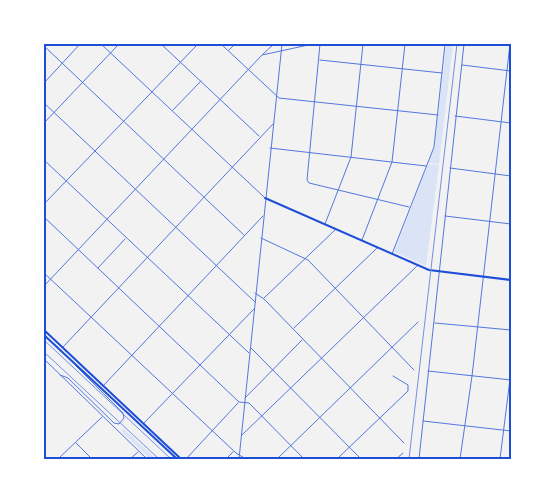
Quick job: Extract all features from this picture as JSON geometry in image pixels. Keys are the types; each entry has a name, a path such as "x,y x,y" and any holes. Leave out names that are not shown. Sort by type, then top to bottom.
{"main road":[{"path":"265,198 418,266 438,272 511,280"},
{"path":"44,330 102,387"},
{"path":"44,334 181,459"},
{"path":"143,425 177,459"}],"street":[{"path":"44,83 80,44"},
{"path":"100,44 265,198"},
{"path":"44,123 119,44"},
{"path":"161,44 260,137"},
{"path":"44,204 198,44"},
{"path":"221,44 276,96 438,115"},
{"path":"228,50 235,44"},
{"path":"44,286 191,129 274,44"},
{"path":"239,459 282,44"},
{"path":"262,56 313,44"},
{"path":"320,44 308,152 308,181 409,207"},
{"path":"325,224 351,157 363,44"},
{"path":"362,241 392,162 405,44"},
{"path":"391,254 435,144 445,44"},
{"path":"418,459 464,44"},
{"path":"460,459 478,327 510,44"},
{"path":"44,46 244,236"},
{"path":"319,60 442,73"},
{"path":"461,65 511,71"},
{"path":"172,111 201,82"},
{"path":"44,103 254,302"},
{"path":"455,116 511,123"},
{"path":"62,347 273,124"},
{"path":"270,148 426,166"},
{"path":"44,160 249,353"},
{"path":"450,168 511,176"},
{"path":"102,387 263,216"},
{"path":"444,216 511,224"},
{"path":"44,217 239,402 249,403 304,459"},
{"path":"264,299 336,230"},
{"path":"98,268 126,238"},
{"path":"261,238 306,259 414,370"},
{"path":"293,329 377,248"},
{"path":"241,436 418,266"},
{"path":"44,274 212,431 246,459"},
{"path":"255,293 264,299 404,443"},
{"path":"143,425 171,393 254,308"},
{"path":"277,459 418,322"},
{"path":"433,322 511,330"},
{"path":"245,398 303,339"},
{"path":"250,347 274,369 361,459"},
{"path":"44,359 147,459"},
{"path":"60,375 68,378 114,423 117,424 122,421 123,413 73,362"},
{"path":"428,371 511,380"},
{"path":"500,459 511,371"},
{"path":"337,459 410,387 393,376"},
{"path":"186,459 239,402"},
{"path":"58,459 102,417"},
{"path":"422,421 511,431"},
{"path":"75,442 92,459"},
{"path":"130,459 139,451"},
{"path":"226,459 234,451"},
{"path":"396,459 403,453"}],"shaded area":[{"path":"446,44 453,44 439,164 428,163 435,145"},
{"path":"428,164 439,165 426,266 394,252"},
{"path":"124,429 156,459 150,459 121,431"}],"railway":[{"path":"409,459 457,44"},
{"path":"44,340 171,459"},
{"path":"44,352 159,459"}]}
